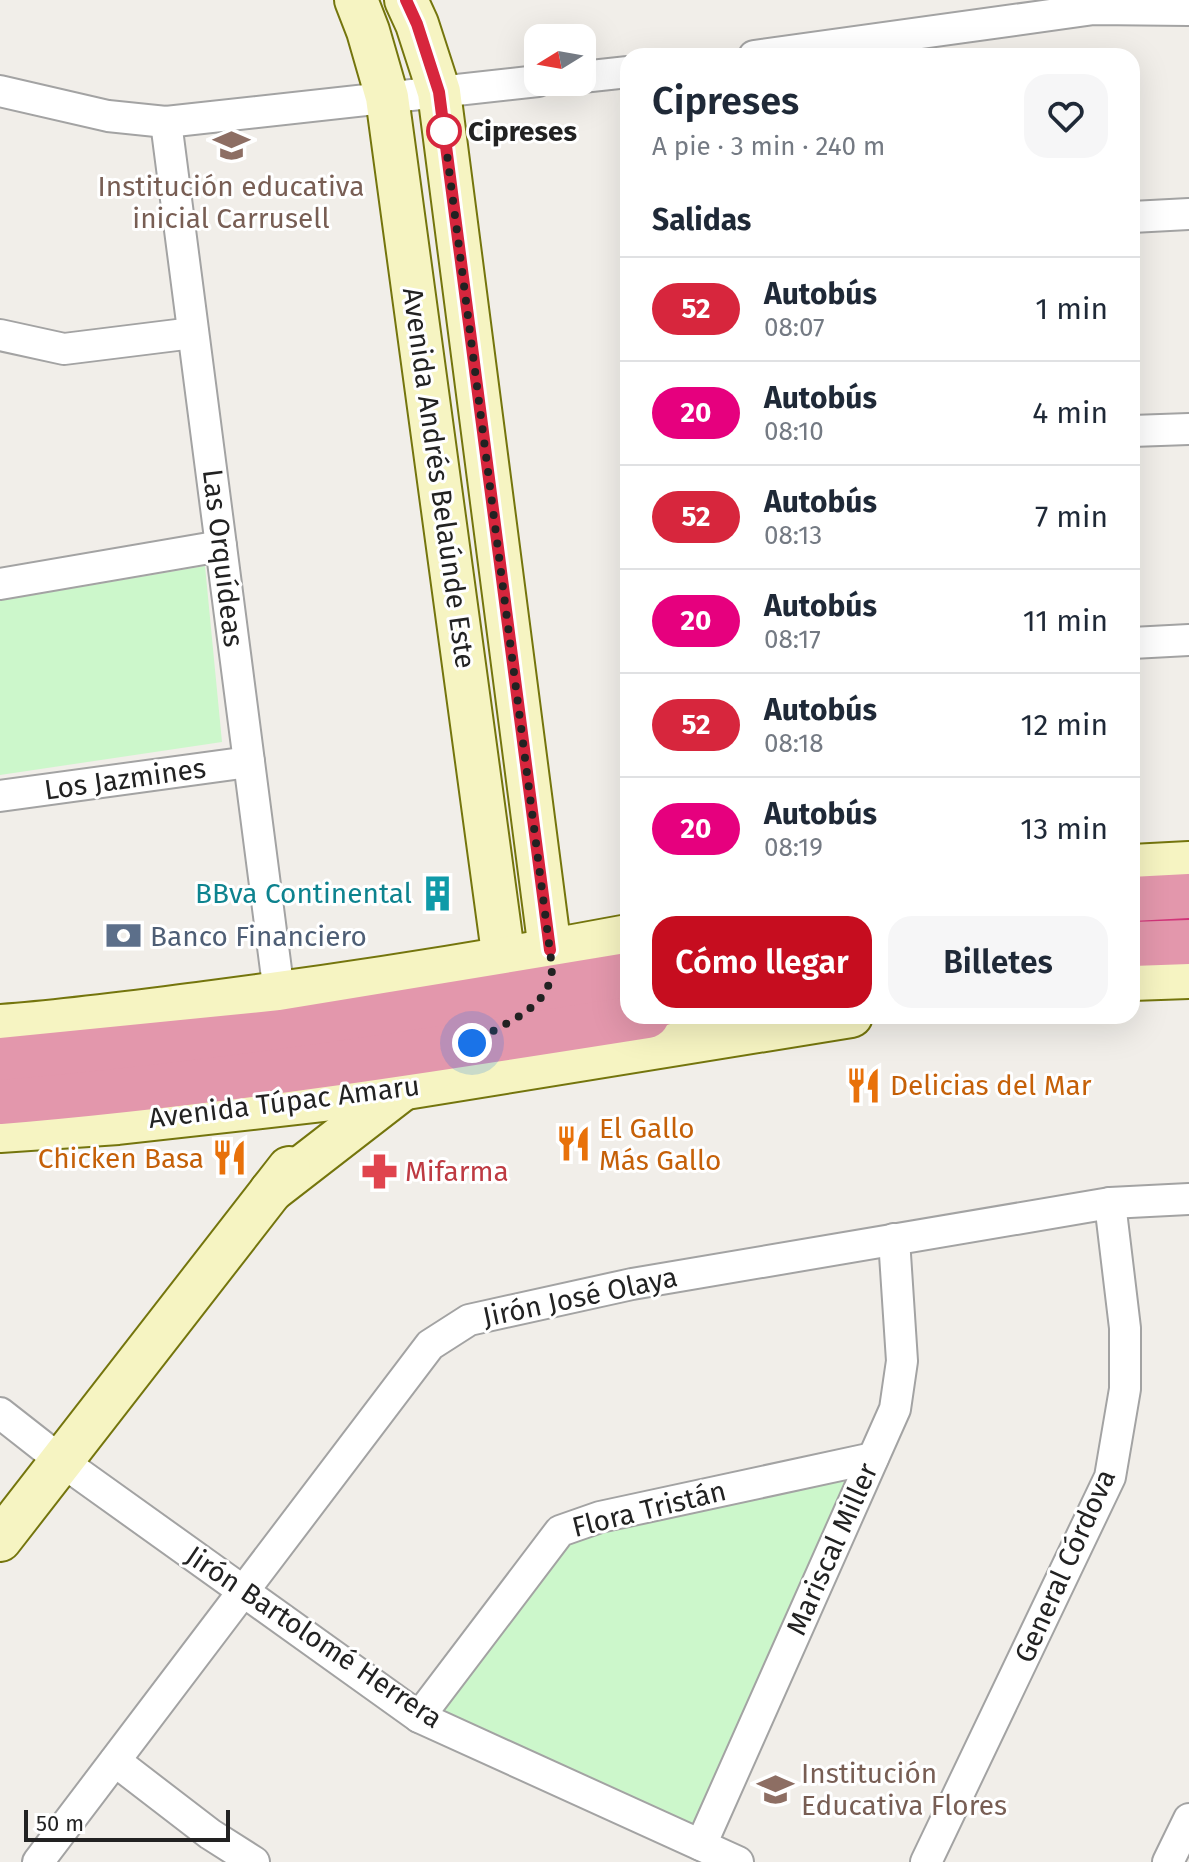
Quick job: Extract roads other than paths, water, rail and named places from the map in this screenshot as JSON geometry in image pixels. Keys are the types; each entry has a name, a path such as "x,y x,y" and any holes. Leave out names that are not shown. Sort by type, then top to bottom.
{"highway":[{"path":"1140,899 1189,896"},
{"path":"1140,944 1189,942"},
{"name":"Avenida Túpac Amaru","path":"0,1102 400,1071 549,970 620,974"},
{"name":"Avenida Túpac Amaru","path":"0,1060 282,1032 620,1017"}],"street":[{"name":"Avenida Andrés Belaúnde Este","path":"356,0 387,97 504,960"},
{"name":"Avenida Andrés Belaúnde Este","path":"406,0 439,92 549,970"},
{"path":"804,48 1056,8 1189,10"},
{"path":"596,75 620,73"},
{"path":"0,91 108,116 166,122 524,83"},
{"name":"Las Orquídeas","path":"166,122 279,993"},
{"path":"1140,217 1189,214"},
{"path":"0,335 64,349 193,333"},
{"path":"1140,431 1189,429"},
{"path":"0,584 221,546"},
{"path":"1140,643 1189,640"},
{"name":"Los Jazmines","path":"0,796 249,762"},
{"path":"1140,866 1189,863"},
{"name":"Avenida Túpac Amaru","path":"0,1026 279,993 504,960 549,970 620,939"},
{"path":"470,1023 504,960"},
{"path":"1140,979 1189,977"},
{"name":"Avenida Túpac Amaru","path":"400,1071 785,1024"},
{"path":"0,1540 271,1191 350,1097 400,1071"},
{"path":"271,1191 400,1071"},
{"name":"Avenida Túpac Amaru","path":"0,1131 118,1123 350,1097"},
{"name":"Jirón José Olaya","path":"38,1862 430,1345 469,1320 632,1284 894,1239 1110,1203 1189,1199"},
{"name":"General Córdova","path":"926,1862 1110,1477 1125,1389 1125,1328 1110,1203"},
{"name":"Mariscal Miller","path":"706,1852 895,1409 902,1361 894,1239"},
{"name":"Jirón Bartolomé Herrera","path":"0,1413 60,1460 419,1717 706,1852 738,1862"},
{"name":"Flora Tristán","path":"419,1717 560,1531 600,1517 873,1458"},
{"path":"115,1761 210,1834 254,1862"},
{"path":"1168,1862 1189,1819"}],"place":[{"name":"Cipreses","path":"444,131"},
{"name":"Institución educativa inicial Carrusell","path":"231,146"},
{"name":"BBva Continental","path":"438,893"},
{"name":"Banco Financiero","path":"124,936"},
{"name":"Delicias del Mar","path":"864,1085"},
{"name":"El Gallo Más Gallo","path":"573,1144"},
{"name":"Chicken Basa","path":"230,1158"},
{"name":"Mifarma","path":"379,1171"},
{"name":"Institución Educativa Flores","path":"775,1789"}]}
